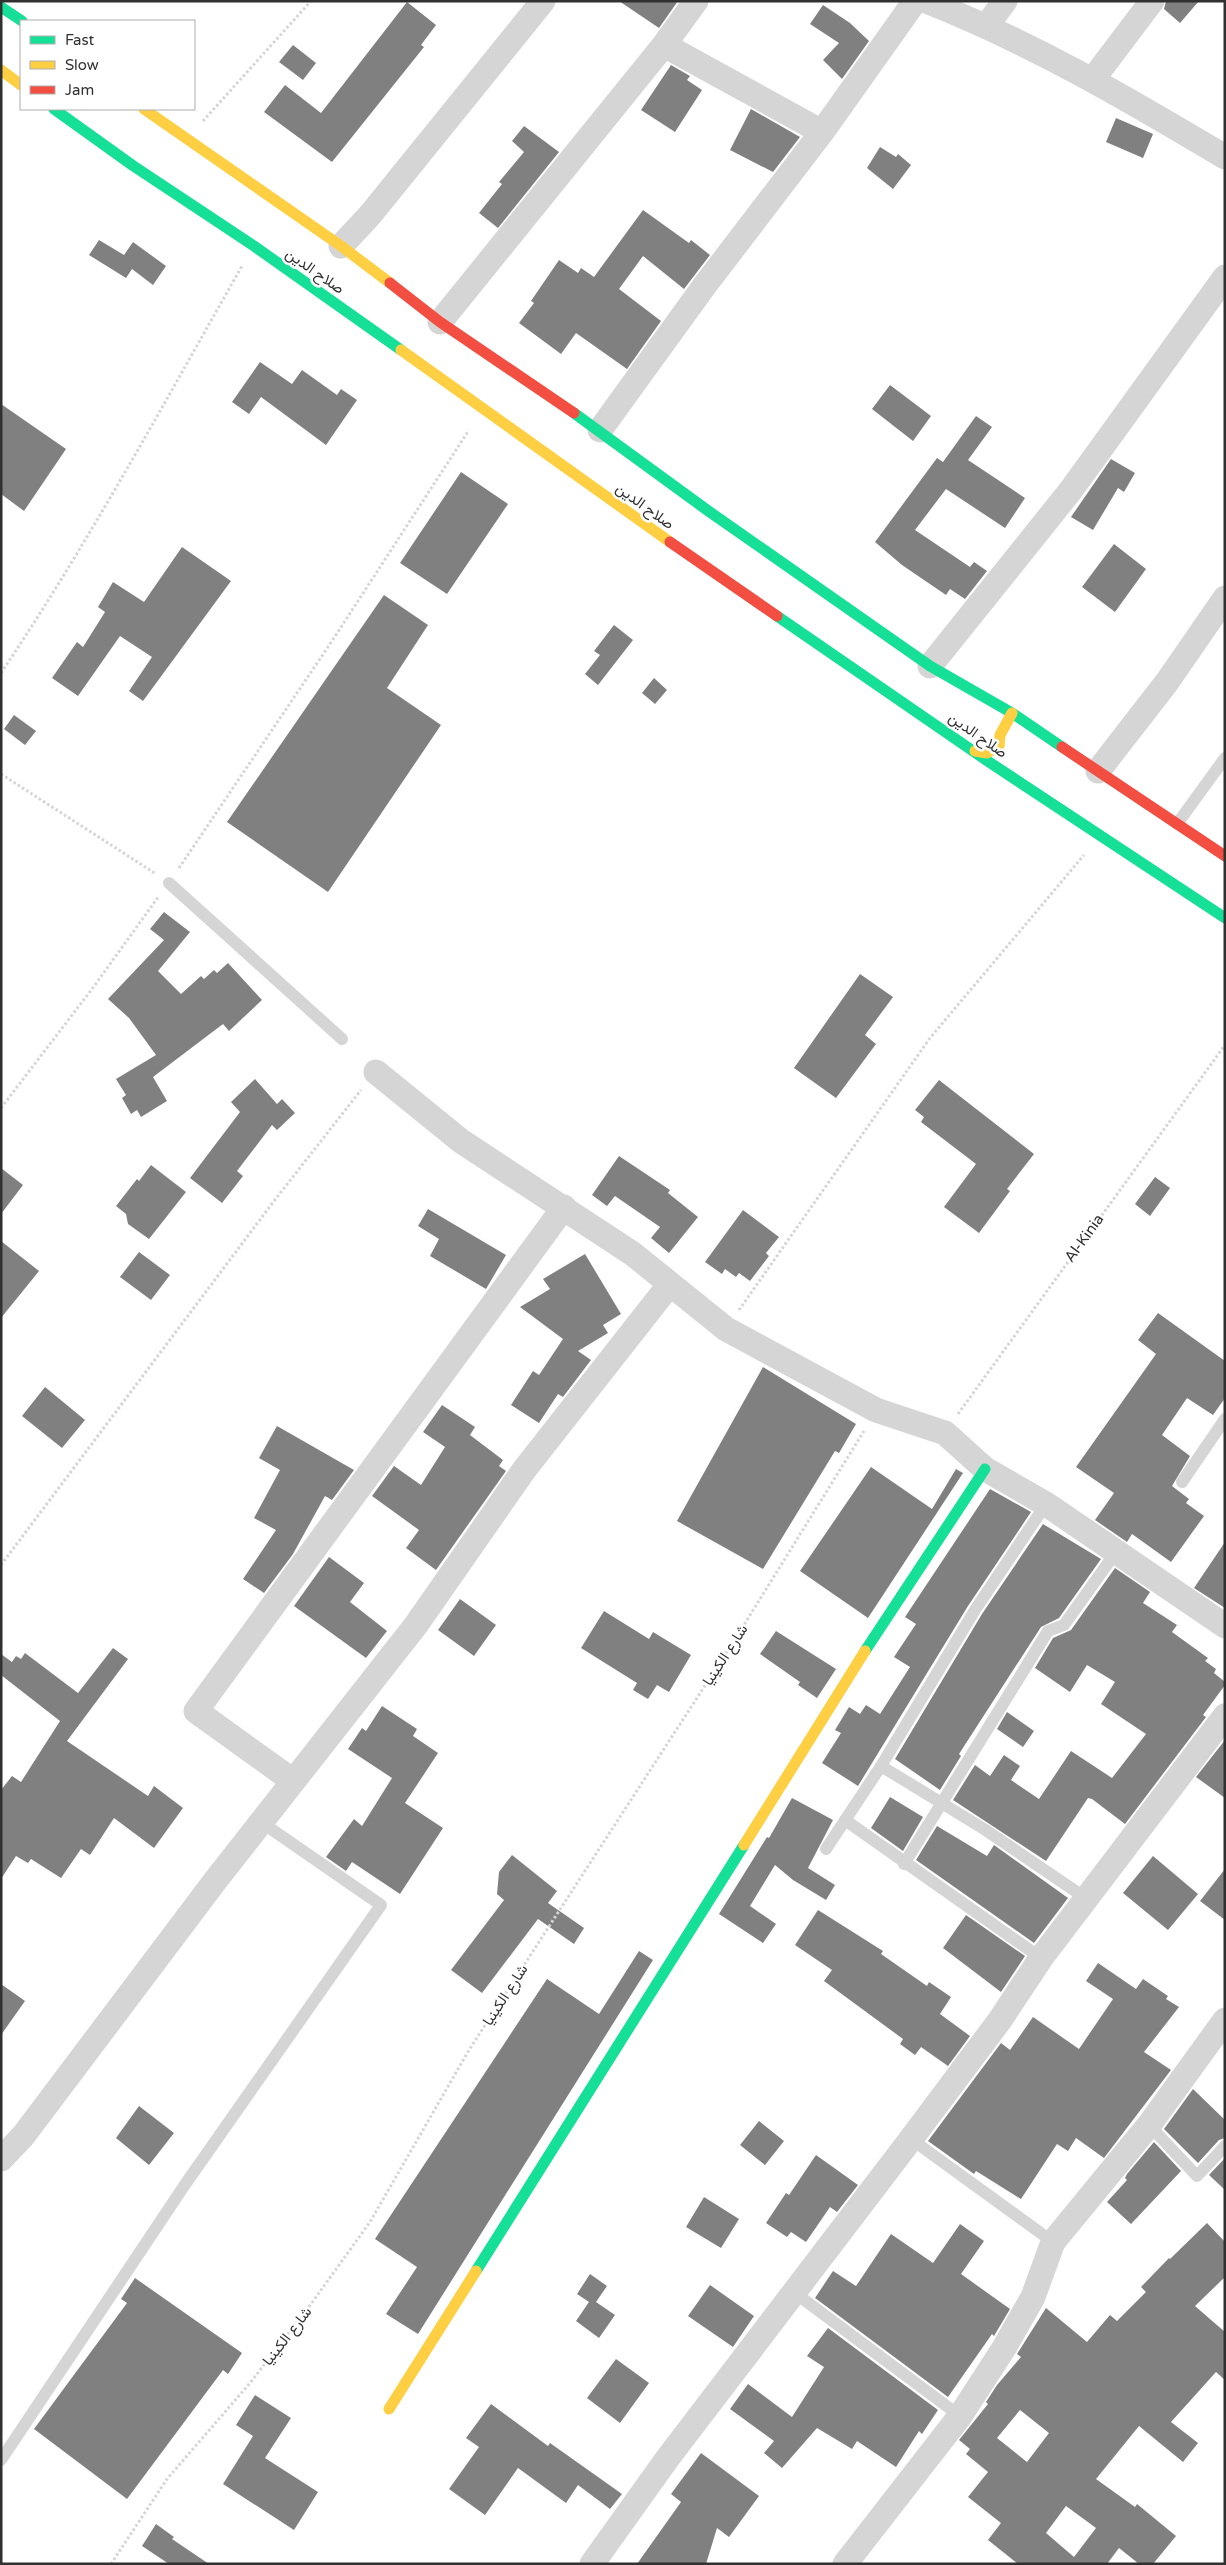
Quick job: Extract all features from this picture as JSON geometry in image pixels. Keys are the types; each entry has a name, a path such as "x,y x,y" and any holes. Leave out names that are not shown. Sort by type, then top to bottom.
{"main road":[{"path":"1,8 20,20"},
{"path":"1,70 20,84"},
{"name":"صلاح الدين","path":"55,110 132,166 254,246 708,569 1225,918"},
{"path":"145,110 340,246 440,322 600,430 707,510 930,666 1012,713 1225,856"},
{"path":"975,751 987,753 999,746 1000,735 1012,713"},
{"path":"389,2409 902,1593 985,1469"}],"street":[{"path":"340,246 370,215 543,1"},
{"path":"440,322 664,45 696,1"},
{"path":"600,430 705,285 822,132 915,1"},
{"path":"926,1 987,25 1093,79 1225,158"},
{"path":"987,25 1005,1"},
{"path":"1093,79 1152,1"},
{"path":"664,45 822,132"},
{"path":"930,666 1071,490 1225,277"},
{"path":"1098,771 1166,682 1225,598"},
{"path":"376,1072 462,1141 633,1254 726,1329 876,1410 945,1432 985,1469 1046,1504 1225,1626"},
{"path":"293,1781 196,1712 564,1207"},
{"path":"1,2159 23,2136 95,2038 261,1822 416,1625 524,1470 670,1284"},
{"path":"592,2564 667,2459 911,2139 1000,2020 1041,1958 1225,1716"},
{"path":"845,2564 960,2416 1004,2348 1033,2297 1053,2242 1149,2125 1225,2020"}],"lane":[{"path":"1177,824 1225,758"},
{"path":"169,882 342,1039"},
{"path":"1182,1482 1225,1419"},
{"path":"826,1849 881,1766 976,1610 1046,1504"},
{"path":"904,1864 1048,1631 1064,1626 1116,1552"},
{"path":"881,1766 940,1804 984,1829 1087,1899"},
{"path":"845,1820 904,1864 1041,1958"},
{"path":"1,2460 184,2186 381,1905 261,1822"},
{"path":"1149,2125 1197,2176 1225,2146"},
{"path":"911,2139 1053,2242"},
{"path":"795,2293 960,2416"}],"path":[{"path":"186,140 311,1"},
{"path":"1,673 36,620 127,470 254,246"},
{"path":"1,1108 92,990 169,882 332,641 483,408"},
{"path":"1,774 169,882"},
{"path":"726,1329 930,1038 1100,835"},
{"name":"Al-Kinia","path":"945,1432 1225,1044"},
{"path":"1,1565 268,1209 376,1072"},
{"name":"شارع الكينيا","path":"111,2564 167,2479 250,2383 312,2304 370,2222 469,2050 739,1633 876,1410"}],"building":[{"path":"619,1 678,1 659,28"},
{"path":"1166,1 1199,1 1180,23 1164,9"},
{"path":"407,2 436,25 421,45 424,47 332,162 264,112 285,85 321,113"},
{"path":"823,5 850,23 869,41 842,79 823,60 839,43 810,24"},
{"path":"293,45 316,63 303,80 279,62"},
{"path":"671,65 690,76 687,80 702,90 675,132 641,110"},
{"path":"751,109 800,137 773,172 730,150"},
{"path":"1116,118 1153,134 1143,158 1106,142"},
{"path":"524,126 559,152 498,228 479,213 502,184 499,182 524,152 512,141"},
{"path":"880,147 896,157 898,154 911,165 893,189 867,168"},
{"path":"643,210 689,243 691,240 710,255 684,289 643,256 619,289 661,321 627,369 576,333 561,354 519,323 534,303 531,301 559,260 578,273 581,268 594,277"},
{"path":"99,240 124,255 133,242 166,266 153,285 132,269 126,278 89,255"},
{"path":"260,362 292,384 302,370 337,395 341,389 357,400 326,445 261,397 249,414 232,402"},
{"path":"890,385 931,416 913,441 872,409"},
{"path":"1,404 66,449 24,511 1,494"},
{"path":"976,416 992,427 968,460 1025,498 1005,528 946,489 915,530 970,567 974,562 987,571 965,599 950,589 946,595 902,565 875,542 937,458 943,462"},
{"path":"1111,459 1135,473 1124,492 1118,488 1093,530 1071,517"},
{"path":"461,472 508,504 447,594 400,563"},
{"path":"1114,544 1146,569 1115,612 1082,587"},
{"path":"182,547 231,581 143,701 129,691 152,657 120,636 78,696 52,678 77,642 83,647 105,612 98,607 113,582 144,602"},
{"path":"384,595 428,625 387,688 441,725 328,892 227,822"},
{"path":"614,625 633,640 598,685 585,674 600,655 594,651"},
{"path":"654,678 667,690 655,704 642,693"},
{"path":"14,715 36,731 25,745 4,729"},
{"path":"164,912 190,932 158,971 181,994 201,976 204,979 214,970 217,973 228,963 262,1000 229,1031 223,1024 153,1077 167,1101 141,1117 137,1110 131,1114 122,1098 126,1095 116,1079 156,1055 129,1018 108,999 164,940 150,929"},
{"path":"860,974 893,997 865,1035 876,1044 836,1098 794,1068"},
{"path":"255,1079 277,1104 282,1099 295,1113 277,1130 272,1125 237,1171 243,1176 222,1203 190,1178 240,1112 231,1102"},
{"path":"939,1080 1034,1154 1007,1189 1010,1191 979,1233 944,1207 976,1164 921,1122 924,1117 915,1110"},
{"path":"619,1156 670,1190 668,1193 698,1217 669,1253 651,1238 660,1227 615,1196 607,1206 592,1195"},
{"path":"151,1165 186,1192 149,1239 128,1224 126,1214 116,1206 137,1179 139,1181"},
{"path":"1,1168 23,1185 1,1214"},
{"path":"1155,1177 1170,1188 1150,1216 1135,1204"},
{"path":"428,1209 506,1255 486,1289 430,1256 439,1239 418,1226"},
{"path":"743,1210 779,1237 766,1253 769,1256 750,1281 739,1273 736,1277 725,1269 722,1274 705,1262"},
{"path":"1,1241 39,1271 1,1318"},
{"path":"139,1252 170,1275 151,1300 120,1277"},
{"path":"585,1254 621,1314 603,1325 608,1333 578,1351 591,1360 563,1397 558,1394 539,1423 511,1405 533,1371 539,1375 563,1339 520,1307 550,1289 543,1279"},
{"path":"1158,1313 1225,1361 1225,1398 1213,1415 1187,1398 1162,1435 1190,1456 1172,1486 1189,1499 1186,1503 1204,1516 1171,1562 1132,1534 1127,1542 1095,1520 1114,1493 1076,1467 1156,1354 1138,1340"},
{"path":"763,1367 856,1424 839,1453 835,1451 763,1569 677,1521"},
{"path":"45,1387 85,1420 62,1448 22,1416"},
{"path":"442,1405 475,1427 470,1435 503,1460 499,1466 506,1471 436,1570 406,1548 419,1530 372,1496 394,1466 421,1485 445,1447 423,1432"},
{"path":"277,1426 354,1470 332,1500 325,1496 293,1554 264,1593 243,1579 276,1530 254,1518 280,1470 259,1458"},
{"path":"871,1467 932,1509 956,1469 963,1473 868,1618 800,1571"},
{"path":"990,1489 1031,1512 968,1606 858,1786 822,1763 841,1733 835,1730 849,1707 860,1714 866,1705 880,1714 910,1667 894,1657 916,1624 905,1617"},
{"path":"1043,1524 1101,1559 1059,1618 1041,1627 959,1754 961,1756 940,1790 895,1759 982,1614"},
{"path":"1225,1542 1225,1608 1194,1588"},
{"path":"329,1557 364,1583 350,1602 387,1631 366,1658 294,1606"},
{"path":"1115,1568 1150,1592 1143,1603 1177,1625 1172,1632 1208,1658 1205,1661 1216,1669 1214,1673 1225,1682 1225,1685 1203,1715 1206,1717 1125,1824 1088,1798 1046,1861 953,1800 975,1765 990,1776 1004,1755 1020,1766 1011,1780 1039,1799 1071,1751 1112,1778 1146,1734 1101,1704 1115,1682 1087,1665 1070,1692 1035,1668 1053,1638 1071,1630"},
{"path":"460,1599 496,1625 474,1656 438,1630"},
{"path":"604,1611 649,1639 653,1632 691,1655 669,1692 657,1685 648,1699 633,1690 637,1683 581,1648"},
{"path":"776,1631 836,1669 817,1698 798,1685 800,1682 760,1654"},
{"path":"113,1648 128,1659 67,1741 148,1796 154,1786 183,1808 154,1848 114,1818 90,1855 81,1849 61,1878 31,1859 28,1863 16,1856 1,1879 1,1790 12,1776 21,1782 60,1721 1,1675 1,1654 12,1662 16,1656 21,1659 25,1653 78,1693"},
{"path":"382,1706 417,1729 413,1736 438,1753 405,1803 443,1828 400,1894 352,1862 346,1871 326,1857 354,1819 362,1826 392,1778 348,1749 362,1728 366,1731"},
{"path":"1007,1712 1034,1731 1023,1747 997,1729"},
{"path":"1225,1740 1225,1798 1196,1777"},
{"path":"890,1797 923,1817 903,1851 871,1828"},
{"path":"792,1798 833,1820 808,1868 835,1885 826,1900 793,1880 775,1865 750,1906 776,1924 763,1943 719,1914 767,1837 769,1838"},
{"path":"937,1826 987,1856 994,1845 1068,1898 1034,1943 916,1860"},
{"path":"512,1855 557,1891 548,1903 584,1928 574,1944 538,1919 482,1993 451,1970 504,1900 497,1894 499,1872"},
{"path":"1153,1856 1198,1894 1168,1930 1123,1893"},
{"path":"1225,1869 1225,1920 1200,1901"},
{"path":"818,1910 883,1951 881,1954 927,1986 929,1982 951,1997 940,2014 970,2036 948,2066 921,2047 915,2055 900,2044 903,2039 824,1981 832,1970 795,1945"},
{"path":"966,1915 1025,1956 1001,1992 943,1948"},
{"path":"639,1951 653,1960 418,2334 386,2314 417,2267 375,2239 547,1979 599,2014"},
{"path":"1098,1963 1136,1989 1143,1979 1168,1996 1166,1999 1179,2007 1144,2052 1171,2070 1104,2158 1076,2138 1068,2151 1057,2144 1021,2199 976,2171 974,2174 928,2141 1001,2043 1010,2050 1033,2017 1079,2049 1113,1999 1086,1981"},
{"path":"1,1984 25,2001 1,2035"},
{"path":"1193,2089 1225,2120 1225,2138 1219,2140 1198,2163 1164,2129"},
{"path":"139,2106 174,2133 149,2165 116,2138"},
{"path":"759,2121 784,2141 765,2165 740,2145"},
{"path":"1154,2142 1181,2171 1131,2224 1107,2202 1127,2180 1125,2178 1127,2174"},
{"path":"816,2155 858,2185 837,2212 830,2207 806,2242 791,2232 787,2237 766,2223 786,2193 789,2195"},
{"path":"1225,2158 1225,2190 1209,2175"},
{"path":"704,2197 739,2219 721,2248 686,2227"},
{"path":"1207,2223 1225,2242 1225,2277 1195,2306 1225,2332 1225,2380 1216,2372 1171,2422 1198,2443 1183,2462 1139,2426 1096,2479 1135,2507 1137,2504 1176,2536 1153,2564 1139,2564 1119,2548 1107,2564 1018,2564 988,2540 1001,2523 968,2497 988,2472 966,2454 970,2449 959,2440 988,2404 986,2402 997,2385 1021,2357 1017,2354 1046,2308 1087,2342 1110,2315 1117,2321 1146,2292 1141,2287","holes":["1020,2410 1049,2433 1027,2462 997,2438","1066,2506 1096,2528 1074,2557 1046,2533"]},
{"path":"960,2224 984,2241 961,2274 1010,2309 994,2336 992,2334 948,2397 815,2298 833,2271 856,2286 891,2234 933,2263"},
{"path":"590,2274 607,2286 596,2302 615,2315 599,2338 576,2321 589,2302 577,2294"},
{"path":"135,2278 242,2353 228,2374 223,2370 127,2499 34,2429 127,2303 121,2299"},
{"path":"710,2285 754,2316 733,2347 688,2316"},
{"path":"828,2328 938,2410 922,2434 919,2431 896,2467 857,2441 852,2449 817,2428 782,2468 764,2453 774,2441 730,2409 748,2384 792,2417 824,2367 807,2356"},
{"path":"616,2359 649,2383 620,2423 587,2398"},
{"path":"255,2395 291,2418 265,2458 318,2492 294,2530 223,2484 253,2436 236,2425"},
{"path":"491,2404 548,2446 550,2443 622,2494 610,2509 578,2485 566,2503 518,2468 485,2515 449,2489 479,2447 466,2438"},
{"path":"701,2453 759,2496 729,2537 717,2528 706,2564 637,2564 681,2502 671,2494"},
{"path":"156,2524 174,2537 172,2539 209,2564 169,2564 142,2546"}],"traffic: fast":[{"path":"1,7 20,20"},
{"path":"55,110 132,165 254,246 401,350"},
{"path":"574,413 707,510 930,666 1012,713 1062,747"},
{"path":"777,616 989,762 1225,918"},
{"path":"865,1651 985,1469"},
{"path":"476,2271 744,1845"}],"traffic: slow":[{"path":"1,70 20,84"},
{"path":"145,110 341,246 390,283"},
{"path":"401,350 670,542"},
{"path":"975,751 987,753 999,746 1000,735 1012,713"},
{"path":"744,1845 865,1651"},
{"path":"389,2409 476,2271"}],"traffic: jam":[{"path":"390,283 440,322 574,413"},
{"path":"670,542 777,616"},
{"path":"1062,747 1225,856"}]}
